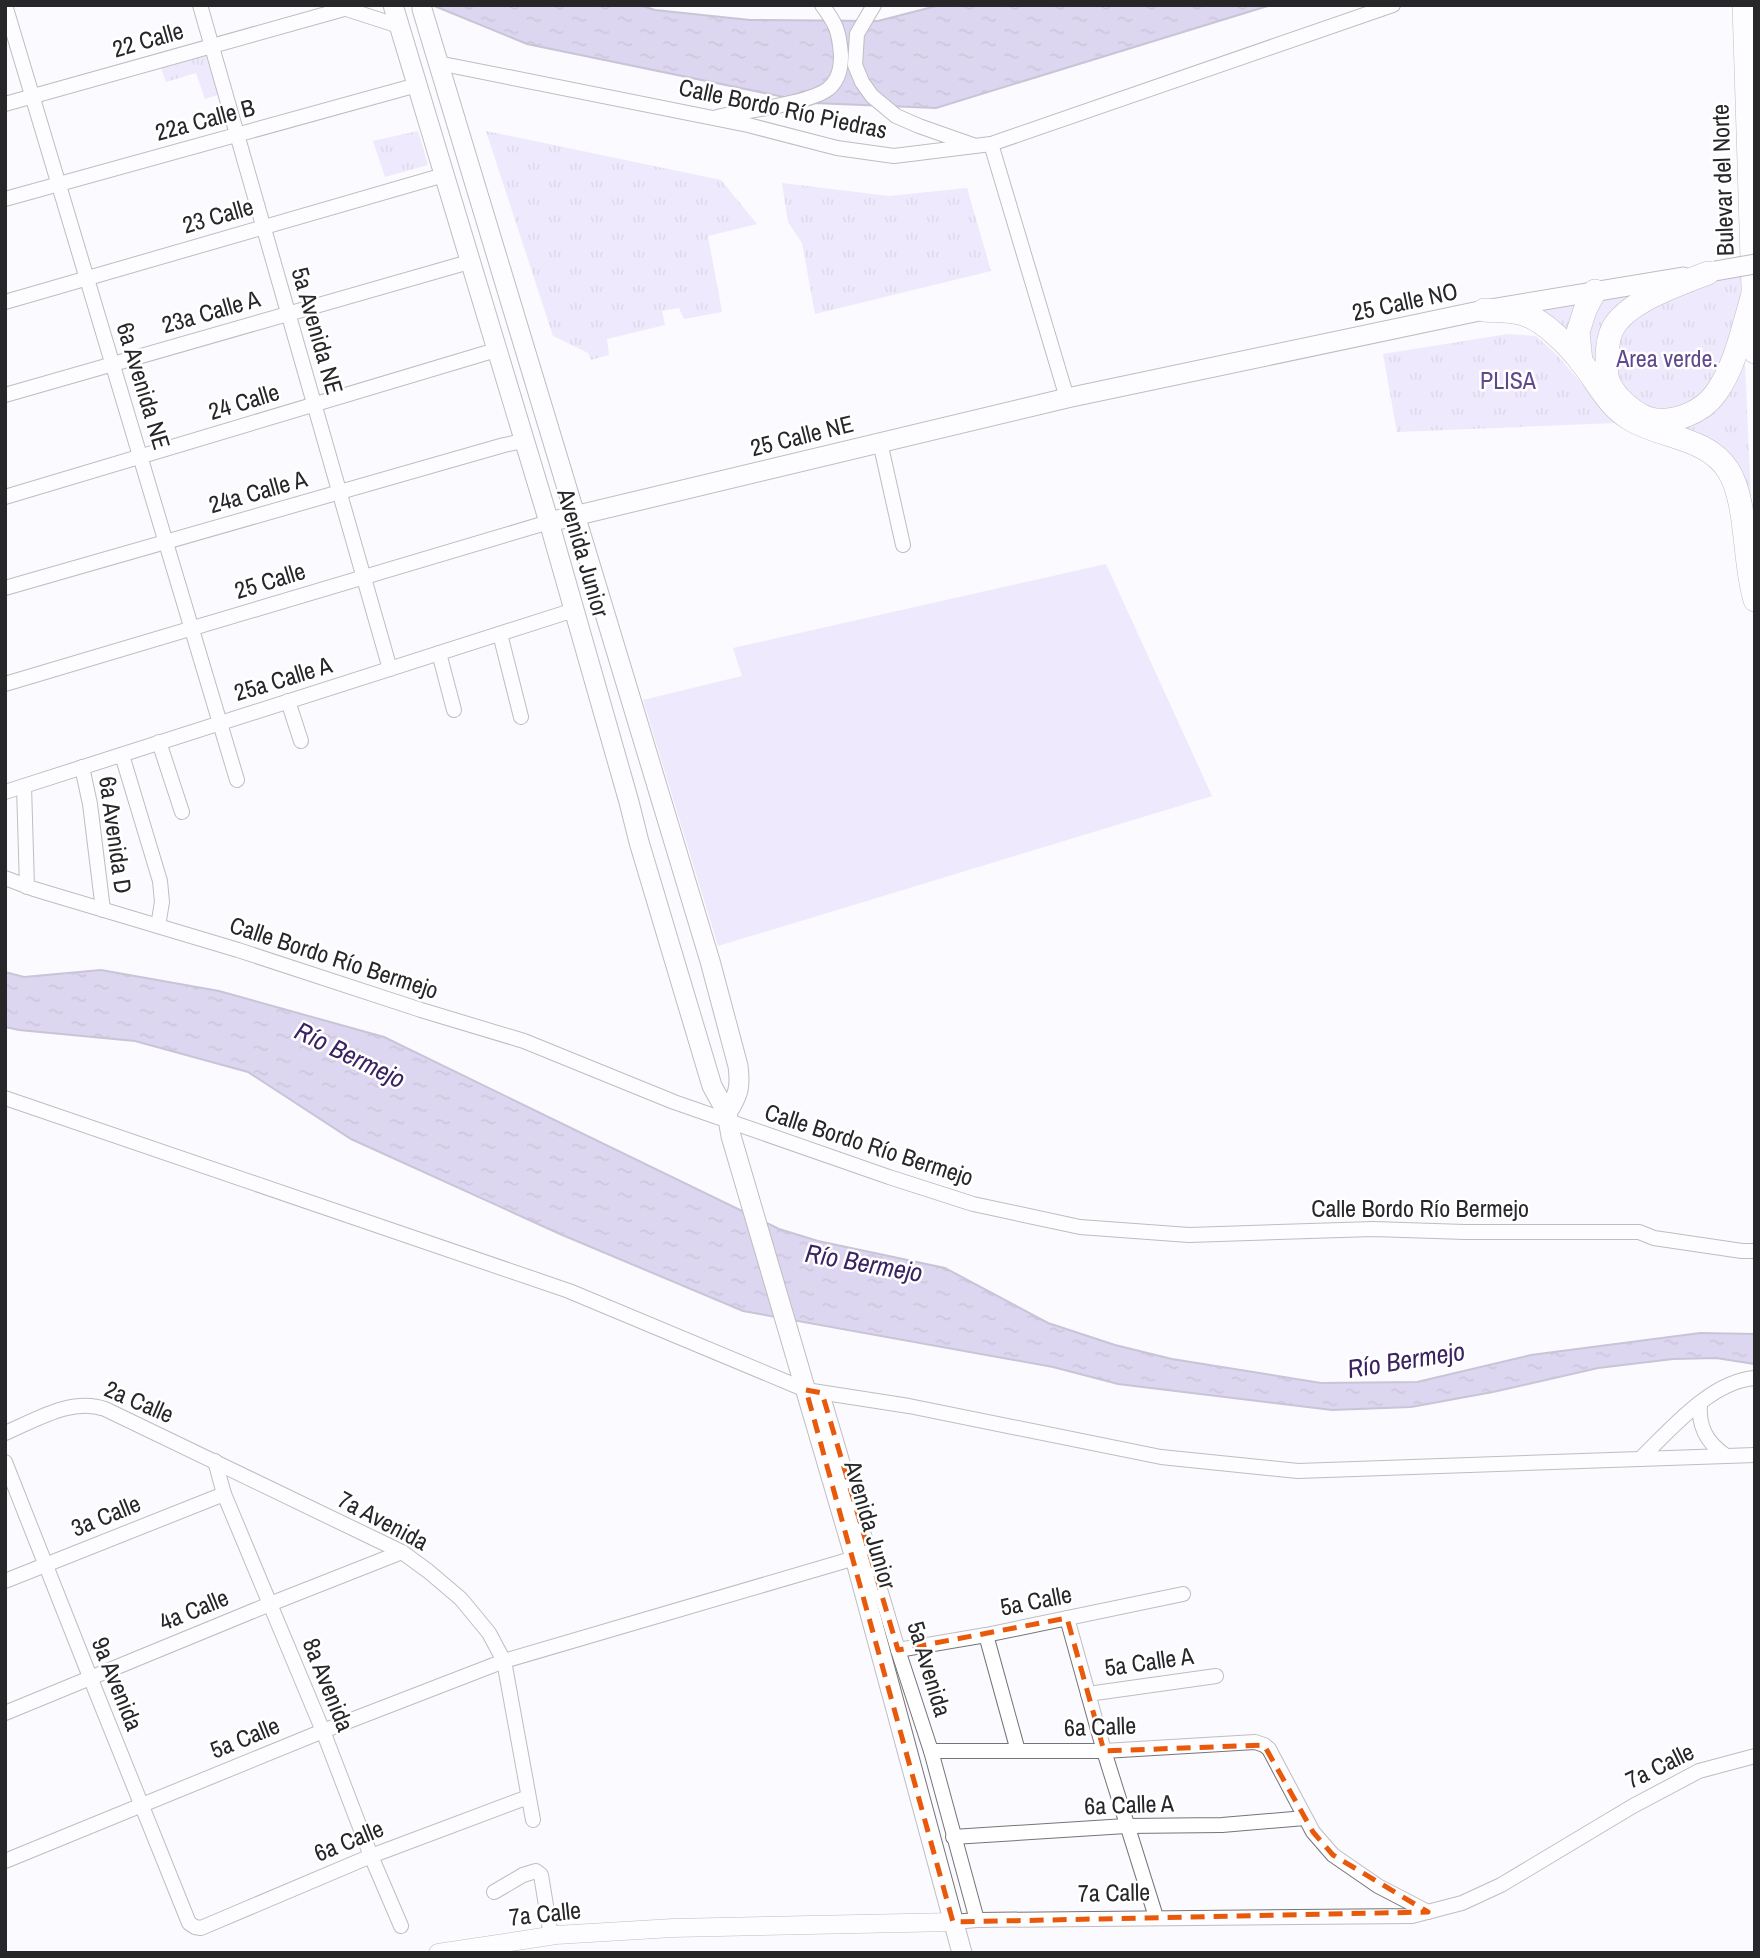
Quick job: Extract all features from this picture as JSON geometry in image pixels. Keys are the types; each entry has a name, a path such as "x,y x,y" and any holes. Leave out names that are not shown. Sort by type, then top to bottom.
{"highway":[{"name":"Bulevar del Norte","path":"1744,5 1755,352"},
{"path":"1711,272 1648,299 1631,309 1613,328 1607,349 1607,375 1610,384 1629,408 1649,419 1674,419 1700,409 1715,395 1736,352 1753,294"},
{"path":"1581,362 1577,332 1595,291"},
{"path":"1484,310 1524,313 1544,323 1581,362 1602,393 1629,419 1691,442 1714,456 1728,470 1739,496 1749,582 1755,600"}],"main road":[{"name":"Avenida Junior","path":"393,5 549,522 639,842 712,1086 729,1124 800,1369 814,1391 855,1558 962,1953"},
{"name":"Avenida Junior","path":"422,9 710,961 740,1080 739,1094 729,1124"},
{"name":"25 Calle NO","path":"1067,398 1484,310 1755,264"},
{"name":"25 Calle NE","path":"549,522 1067,398"}],"street":[{"name":"6a Avenida NE","path":"5,5 237,780"},
{"name":"5a Avenida NE","path":"200,5 390,669"},
{"path":"712,118 792,102 827,90 836,80 841,66 836,23 822,5"},
{"path":"874,5 857,34 855,65 862,82 872,96 896,116 939,133 984,145 1067,398"},
{"name":"Calle Bordo Río Piedras","path":"438,63 748,125 836,148 894,156 984,145 1393,5"},
{"name":"22 Calle","path":"5,104 339,7"},
{"path":"339,7 399,26"},
{"name":"22a Calle B","path":"5,199 417,85"},
{"name":"23 Calle","path":"5,302 444,175"},
{"name":"23a Calle A","path":"5,395 469,262"},
{"name":"24 Calle","path":"5,497 496,350"},
{"name":"24a Calle A","path":"5,588 524,441"},
{"path":"880,442 903,545"},
{"name":"25 Calle","path":"5,684 549,522"},
{"name":"25a Calle A","path":"5,792 574,610"},
{"path":"500,634 521,717"},
{"path":"439,653 454,710"},
{"path":"288,701 301,741"},
{"path":"159,743 182,812"},
{"path":"122,755 160,881 162,902 158,926"},
{"name":"6a Avenida D","path":"82,767 90,804 103,910"},
{"path":"23,786 27,887"},
{"name":"Calle Bordo Río Bermejo","path":"5,878 524,1041 729,1124 889,1177 973,1204 1080,1227 1189,1235 1373,1229 1639,1232 1654,1238 1755,1251"},
{"path":"5,1098 569,1291 814,1391 909,1406 1161,1457 1298,1471 1755,1455"},
{"path":"1640,1459 1700,1403 1727,1385 1755,1378"},
{"name":"5a Avenida","path":"814,1391 930,1751 977,1920"},
{"path":"1700,1403 1699,1413 1704,1433 1716,1449 1725,1455"},
{"name":"2a Calle","path":"5,1433 58,1411 93,1404 215,1461"},
{"name":"9a Avenida","path":"5,1461 189,1923"},
{"name":"8a Avenida","path":"215,1461 224,1494 401,1926"},
{"name":"7a Avenida","path":"215,1461 402,1552 461,1599 489,1633 503,1661 533,1820"},
{"name":"3a Calle","path":"5,1581 224,1494"},
{"name":"4a Calle","path":"5,1713 402,1552"},
{"name":"5a Calle","path":"5,1861 323,1731 503,1661 855,1558"},
{"name":"5a Calle","path":"898,1650 1183,1594"},
{"path":"1067,1618 1126,1826 1156,1917"},
{"path":"986,1634 1018,1751"},
{"name":"5a Calle A","path":"1088,1694 1216,1676"},
{"name":"6a Calle","path":"930,1751 1104,1751 1255,1742 1269,1749 1306,1818"},
{"name":"7a Calle","path":"438,1953 551,1936 673,1928 1156,1917 1412,1916 1462,1903 1501,1885 1633,1805 1699,1771 1755,1756"},
{"name":"6a Calle","path":"189,1923 201,1927 371,1856 528,1797"},
{"path":"1306,1818 1313,1832 1333,1855 1378,1886 1428,1912"},
{"name":"6a Calle A","path":"953,1837 1126,1826 1222,1825 1306,1818"},
{"path":"494,1892 523,1875 536,1871 541,1875 551,1936"}],"highlighted area":[{"path":"806,1390 822,1393 898,1650 1067,1618 1104,1751 1264,1745 1313,1832 1333,1855 1428,1912 953,1922"}],"green space":[{"path":"206,50 218,95 205,99 196,73 166,82 159,63"},
{"path":"418,131 428,165 385,177 373,141"},
{"path":"486,131 721,180 757,224 708,236 722,312 684,319 679,308 662,311 665,325 607,339 609,355 591,360 588,353 553,336"},
{"path":"782,183 889,196 967,188 991,271 815,314 802,243 788,222"},
{"name":"Area verde.","path":"1741,276 1741,302 1730,349 1698,404 1652,413 1615,382 1618,332 1637,312 1698,282"},
{"path":"1655,289 1628,305 1601,374 1586,359 1589,313 1597,299"},
{"path":"1583,302 1574,348 1530,310"},
{"name":"PLISA","path":"1508,334 1536,336 1558,356 1615,423 1397,432 1383,354"},
{"path":"1744,340 1754,569 1744,494 1677,424 1706,412"},
{"path":"1106,564 1212,796 718,946 643,700 742,676 733,648"}],"water":[{"path":"432,5 639,5 655,10 750,20 878,21 940,5 1271,5 936,108 813,103 527,44"},
{"name":"Río Bermejo","path":"101,970 219,991 384,1037 779,1229 818,1241 945,1268 1048,1323 1115,1345 1172,1359 1321,1383 1417,1382 1531,1355 1700,1333 1755,1334 1755,1364 1716,1358 1673,1359 1598,1368 1411,1407 1332,1410 1118,1384 1053,1367 743,1311 560,1234 351,1139 248,1072 135,1041 5,1027 5,972 24,977"}]}
